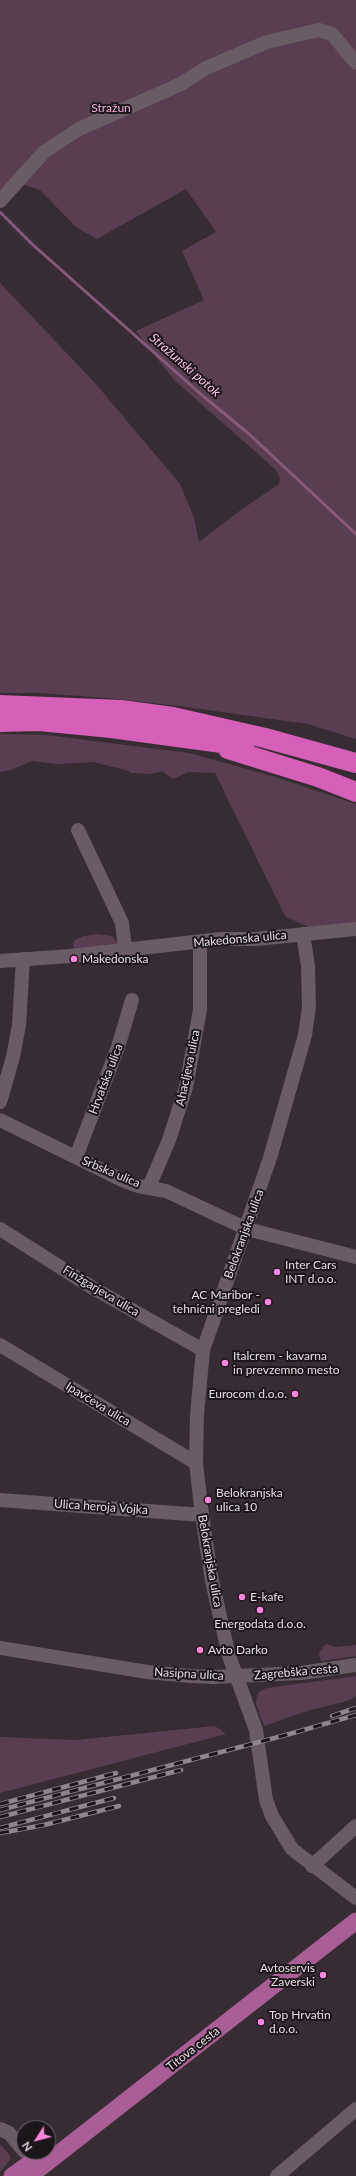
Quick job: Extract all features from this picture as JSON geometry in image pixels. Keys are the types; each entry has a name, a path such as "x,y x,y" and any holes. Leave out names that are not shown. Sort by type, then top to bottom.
{"highway":[{"path":"0,704 122,710 198,730 356,777"},
{"path":"0,722 39,721 198,730 265,738 356,763"},
{"path":"198,730 229,721 268,727 356,748"},
{"path":"198,730 356,792"}],"main road":[{"name":"Titova cesta","path":"56,2143 356,1908"},
{"name":"Titova cesta","path":"29,2164 356,1921"}],"street":[{"path":"0,201 44,152 79,129 180,84 206,68 267,42 319,30 332,34 356,63"},
{"path":"78,830 122,923 125,949"},
{"name":"Makedonska ulica","path":"0,961 200,943 221,939 256,939 356,929"},
{"name":"Belokranjska ulica","path":"236,1676 229,1656 212,1581 202,1515 196,1463 197,1415 203,1350 213,1318 247,1229 270,1158 305,1035 309,1007 307,950 303,934"},
{"name":"Ahacljeva ulica","path":"149,1187 169,1140 186,1087 200,1010 200,943"},
{"path":"0,1102 13,1057 19,1025 23,960"},
{"name":"Hrvatska ulica","path":"76,1157 118,1047 132,1000"},
{"name":"Srbska ulica","path":"0,1120 122,1180 166,1191 247,1229 356,1257"},
{"name":"Finžgarjeva ulica","path":"0,1229 94,1288 203,1350"},
{"name":"Ipavčeva ulica","path":"0,1345 196,1463"},
{"name":"Ulica heroja Vojka","path":"0,1500 202,1515"},
{"name":"Nasipna ulica","path":"0,1648 147,1672 190,1676 236,1676 256,1730 266,1800 272,1816 292,1849 312,1866 340,1884 356,1898"},
{"name":"Zagrebška cesta","path":"236,1676 301,1673 356,1665"},
{"path":"312,1866 356,1826"},
{"path":"277,2176 356,2109"},
{"path":"0,2129 9,2133 29,2164"}],"green space":[{"name":"Stražun","path":"0,0 356,0 356,739 308,724 179,706 118,699 40,693 0,693 0,283 95,383 180,484 194,518 199,542 238,512 279,484 280,478 275,469 174,380 136,331 204,300 182,251 216,232 186,189 97,239 76,227 40,190 14,181 0,191"},
{"path":"0,734 47,735 189,753 272,776 356,804 356,924 308,927 285,916 215,773 188,772 173,779 162,771 151,774 132,773 126,770 93,762 57,764 32,761 11,770 0,772"},
{"path":"97,934 112,936 117,942 116,945 74,949 73,944 75,940 84,936"},
{"path":"326,1644 335,1647 356,1645 356,1656 321,1661 319,1653"},
{"path":"356,1676 356,1696 347,1701 310,1710 264,1726 256,1704 257,1695 260,1691 267,1688"},
{"path":"215,1726 226,1734 0,1793 0,1737 76,1740"},
{"path":"0,2144 9,2154 11,2159 0,2172"}],"waterway":[{"name":"Stražunski potok","path":"0,212 32,244 203,396 249,434 356,534"}],"railway":[{"path":"332,1716 356,1708"},
{"path":"0,1810 286,1735 356,1715"},
{"path":"0,1817 181,1770"},
{"path":"0,1804 116,1773"},
{"path":"0,1828 114,1798"},
{"path":"0,1833 44,1825 119,1806"}],"place":[{"name":"Makedonska","path":"74,959"},
{"name":"Inter Cars INT d.o.o.","path":"277,1272"},
{"name":"AC Maribor - tehnični pregledi","path":"268,1302"},
{"name":"Italcrem - kavarna in prevzemno mesto","path":"225,1363"},
{"name":"Eurocom d.o.o.","path":"295,1394"},
{"name":"Belokranjska ulica 10","path":"208,1500"},
{"name":"E-kafe","path":"242,1597"},
{"name":"Energodata d.o.o.","path":"260,1610"},
{"name":"Avto Darko","path":"200,1650"},
{"name":"Avtoservis Zaverski","path":"323,1975"},
{"name":"Top Hrvatin d.o.o.","path":"261,2022"}]}
